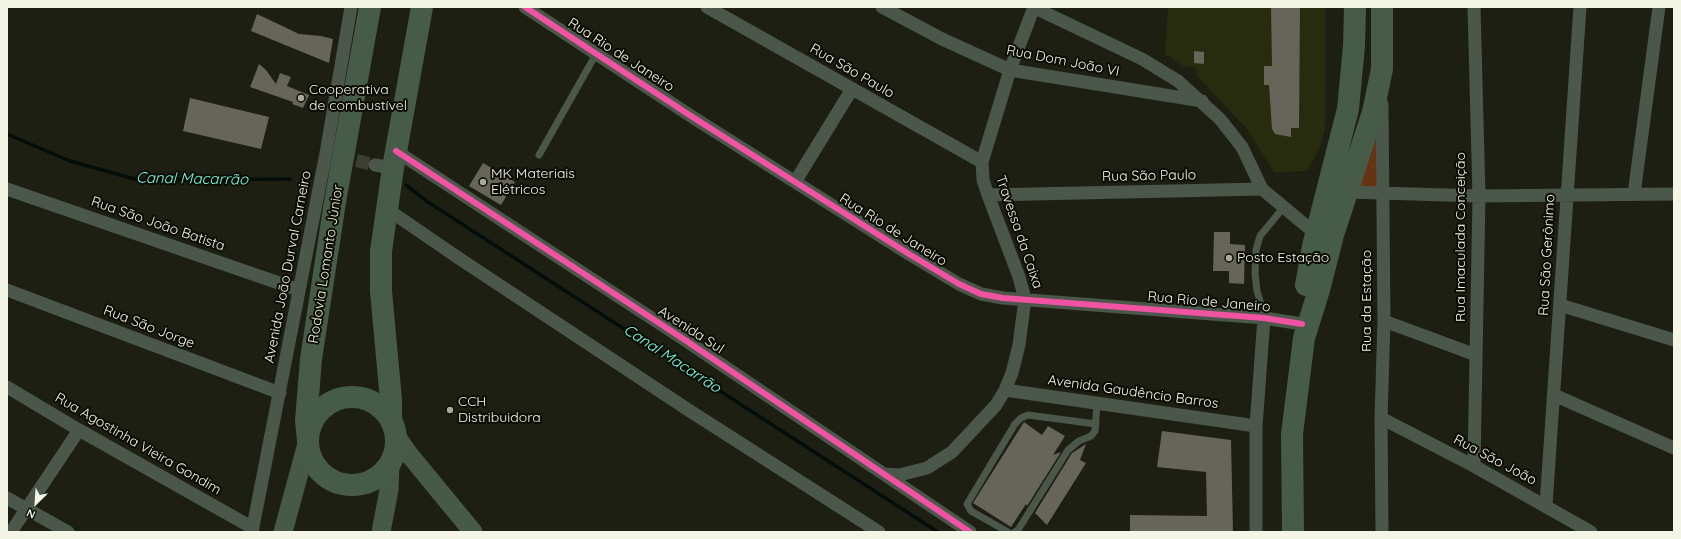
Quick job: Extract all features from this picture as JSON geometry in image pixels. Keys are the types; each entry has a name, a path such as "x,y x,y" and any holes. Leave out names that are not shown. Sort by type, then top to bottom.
{"highway":[{"name":"Rodovia Lomanto Júnior","path":"308,440 306,421 311,359 335,202 370,7"},
{"path":"393,427 381,408 368,400 354,397 340,398 327,404 317,414 310,426 308,440 310,453 316,466 325,476 338,483 353,485 367,482 380,474 390,463 395,449 381,292 381,251 387,208 388,161 422,7"},
{"path":"1293,532 1292,434 1303,331 1305,295 1316,234 1348,109 1354,46 1355,7"},
{"path":"1303,331 1310,322 1326,260 1373,112 1382,69 1382,7"}],"main road":[{"path":"393,427 408,453 473,532"},
{"name":"Rodovia Lomanto Júnior","path":"284,526 308,440"},
{"path":"381,532 389,490 390,463"}],"street":[{"name":"Avenida João Durval Carneiro","path":"252,530 299,290 332,155 351,7"},
{"name":"Rua Rio de Janeiro","path":"525,7 795,182 959,284 981,294 1270,319 1303,331"},
{"name":"Rua São Paulo","path":"707,7 982,162"},
{"name":"Rua Dom João VI","path":"882,7 948,42 1010,70 1202,101"},
{"path":"1034,7 1142,59 1178,81 1220,118 1242,148 1262,190 1316,234"},
{"name":"Travessa da Caixa","path":"884,474 898,475 922,470 952,452 981,422 1005,390 1019,345 1025,299 1019,277 983,180 982,162 1010,70 1034,7"},
{"name":"Rua Imaculada Conceição","path":"1474,7 1479,196 1474,466"},
{"name":"Rua São Gerônimo","path":"1546,505 1580,7"},
{"path":"1634,194 1660,7"},
{"name":"Rua da Estação","path":"1382,69 1384,321 1382,532"},
{"path":"795,182 852,90"},
{"name":"Avenida Sul","path":"388,161 682,338 970,532"},
{"name":"Rua São João Batista","path":"7,189 299,290"},
{"name":"Rua São Paulo","path":"988,195 1262,190"},
{"path":"1347,192 1479,196 1674,194"},
{"path":"387,208 460,259 684,407 879,532"},
{"name":"Rua São Jorge","path":"7,290 280,393"},
{"path":"1560,306 1674,340"},
{"path":"1256,532 1256,426 1270,319"},
{"path":"1384,321 1476,355"},
{"name":"Rua Agostinha Vieira Gondim","path":"7,387 252,530"},
{"name":"Avenida Gaudêncio Barros","path":"1005,390 1256,426"},
{"path":"1554,395 1674,448"},
{"name":"Rua São João","path":"1382,418 1546,505 1592,532"},
{"path":"11,532 79,430"},
{"path":"7,498 68,532"}],"lane":[{"path":"539,155 596,54"},
{"path":"1270,319 1261,304 1255,274 1256,250 1260,236 1283,208"},
{"path":"1015,532 1018,530 1068,450 1079,441 1091,436 1095,431 1097,404"},
{"path":"1008,532 971,511 968,504 1015,424 1021,418 1028,415 1096,424"}],"shaded area":[{"path":"1168,7 1326,7 1325,129 1320,148 1307,171 1274,172 1247,129 1197,76 1196,67 1183,66 1165,54"},
{"path":"1376,120 1377,189 1359,187"}],"building":[{"path":"1271,7 1300,7 1299,128 1291,128 1291,137 1275,134 1272,129 1269,85 1264,85 1264,66 1272,66"},
{"path":"257,14 299,34 321,36 333,39 329,63 251,31"},
{"path":"1194,51 1204,52 1204,64 1194,63"},
{"path":"259,64 266,70 276,84 280,73 291,77 287,86 309,95 303,108 292,104 293,102 250,87"},
{"path":"190,98 269,117 261,149 183,131"},
{"path":"483,163 515,182 501,205 469,186"},
{"name":"Posto Estação","path":"1214,232 1230,232 1230,244 1245,245 1244,284 1229,283 1229,271 1213,271"},
{"path":"1024,422 1042,435 1048,426 1065,436 1053,455 1061,452 1027,506 1026,504 1011,527 973,503"},
{"path":"1162,431 1231,440 1233,532 1130,532 1130,515 1207,516 1206,472 1157,467"},
{"path":"1086,444 1080,460 1086,463 1047,525 1035,513 1072,453"}],"waterway":[{"name":"Canal Macarrão","path":"7,134 70,161 138,180 290,179"},
{"name":"Canal Macarrão","path":"406,185 428,202 938,532"}],"tunnel":[{"path":"338,156 375,165"}],"cycle path":[{"path":"525,7 694,118 909,254 959,284 981,294 1003,298 1264,318 1302,324"},
{"path":"396,151 682,338 970,532"}],"place":[{"name":"Cooperativa de combustível","path":"301,98"},
{"name":"MK Materiais Elétricos","path":"483,182"},
{"name":"Posto Estação","path":"1229,258"},
{"name":"CCH Distribuidora","path":"450,410"}]}
